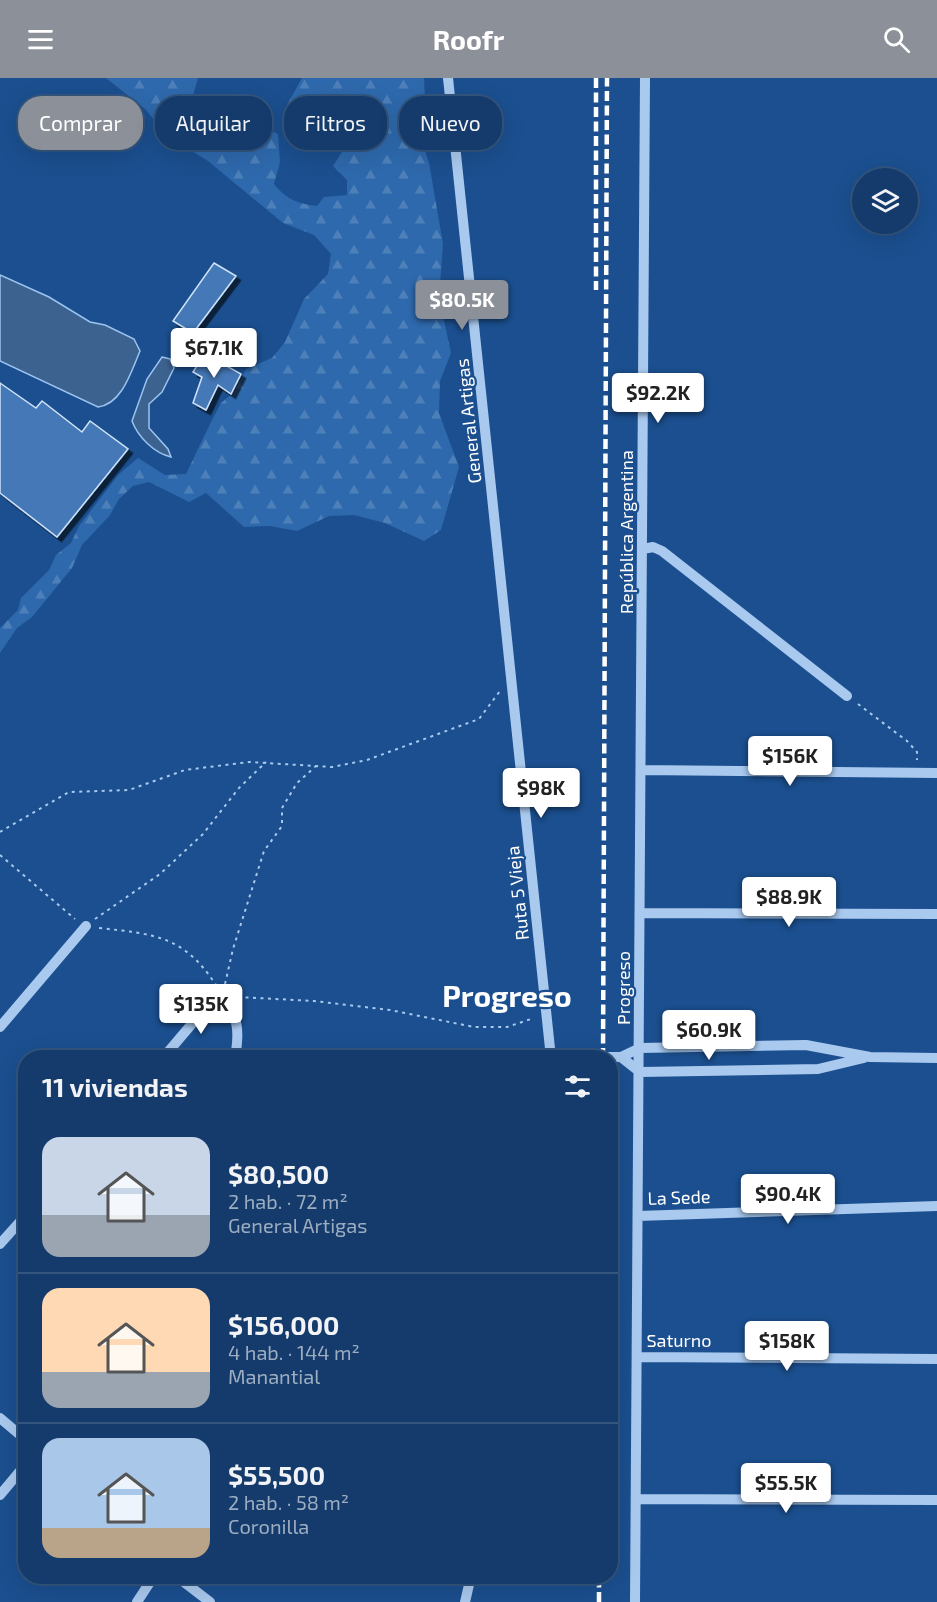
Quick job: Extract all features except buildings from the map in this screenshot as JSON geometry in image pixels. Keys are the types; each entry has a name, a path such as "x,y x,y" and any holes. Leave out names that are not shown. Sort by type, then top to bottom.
{"street":[{"name":"General Artigas","path":"448,78 502,582"},
{"name":"República Argentina","path":"642,770 645,78"},
{"path":"643,549 653,546 662,551 847,696"},
{"name":"Ruta 5 Vieja","path":"502,582 550,1050"},
{"path":"642,770 917,775 937,773"},
{"name":"Progreso","path":"635,1602 642,770"},
{"path":"641,913 937,914"},
{"path":"0,1027 86,926"},
{"path":"170,1050 196,1019 223,995 236,1017 239,1035 236,1050"},
{"path":"870,1057 818,1069 640,1072 621,1057 640,1048 806,1045 870,1057 937,1058"},
{"name":"La Sede","path":"638,1215 937,1206"},
{"path":"0,1244 18,1224"},
{"name":"Saturno","path":"637,1357 937,1359"},
{"path":"0,1418 18,1433"},
{"path":"0,1495 18,1474"},
{"path":"636,1500 937,1500"},
{"path":"136,1602 148,1584"},
{"path":"186,1584 210,1602"},
{"path":"465,1602 469,1584"}],"path":[{"path":"0,832 69,792 129,790 185,770 266,762 332,767 366,760 479,719 502,686"},
{"path":"847,696 907,741 917,752 917,775"},
{"path":"86,926 160,874 203,834 239,788 266,762"},
{"path":"223,995 233,950 264,851 282,826 282,808 297,783 317,765"},
{"path":"0,855 86,926 170,939 201,963 223,995"},
{"path":"223,995 325,1002 390,1010 474,1027 507,1027 547,1014"}],"green space":[{"path":"106,78 198,78 193,96 155,96 155,121 143,107 143,96 129,96"},
{"path":"302,78 424,78 425,96 399,96 399,150 425,150 443,244 439,297 451,353 440,381 439,413 459,467 441,530 424,541 385,523 354,515 329,516 297,531 270,526 244,527 206,493 189,502 149,482 133,486 119,499 110,515 82,545 72,568 32,617 17,628 0,653 0,628 18,610 21,598 49,570 56,555 71,543 79,526 119,474 138,458 165,475 186,474 221,403 234,392 246,369 272,358 285,342 304,299 328,274 331,254 314,235 283,223 208,161 190,150 272,150 272,131 278,134 280,162 274,184 283,193 293,200 317,206 324,197 347,195 347,180 333,166 343,150 387,150 387,96 292,96"}],"shaded area":[{"path":"0,275 49,297 90,322 105,325 134,339 140,351 125,386 113,400 98,407 0,361"},
{"path":"162,357 170,359 174,368 162,392 149,404 149,428 168,449 171,457 147,444 132,421 147,379"}],"railway":[{"path":"596,78 596,290"},
{"path":"603,1050 607,78"},
{"path":"599,1584 599,1602"}],"district":[{"name":"Progreso","path":"507,997"}]}
